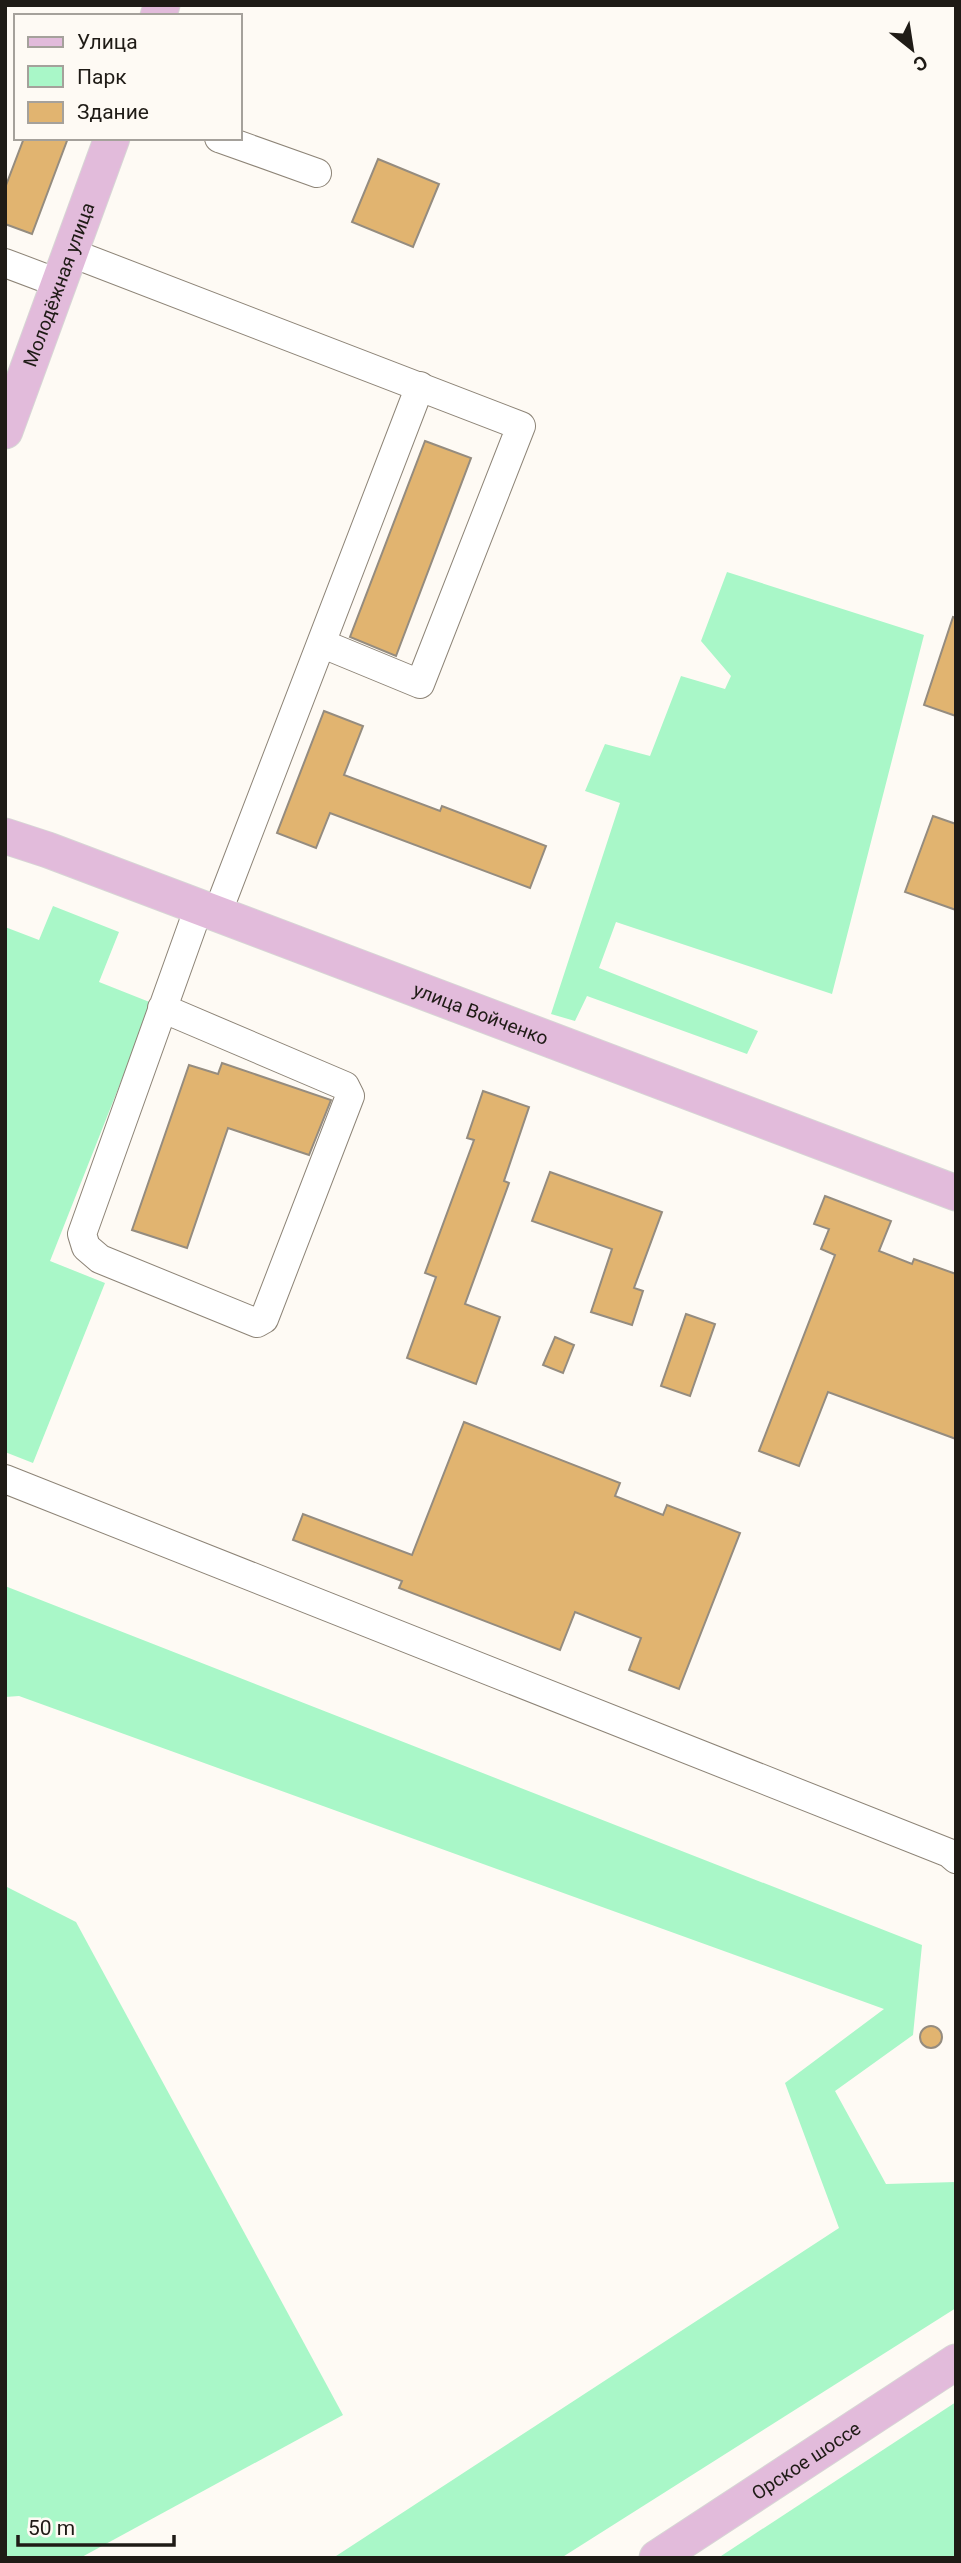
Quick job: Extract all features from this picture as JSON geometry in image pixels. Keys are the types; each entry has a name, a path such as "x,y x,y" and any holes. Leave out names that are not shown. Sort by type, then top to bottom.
{"main road":[{"name":"Молодёжная улица","path":"5,431 111,140"},
{"name":"улица Войченко","path":"5,836 956,1193"},
{"name":"Орское шоссе","path":"657,2558 956,2362"}],"lane":[{"path":"225,140 317,173"},
{"path":"5,263 63,267 420,386 521,426 420,684 323,644"},
{"path":"162,1008 345,1086 350,1096 264,1319 257,1323 100,1259 86,1247 82,1234 162,1008 208,910 323,644 420,386"},
{"path":"5,1479 949,1853 956,1859"}],"green space":[{"path":"727,572 924,635 832,994 616,922 599,968 758,1031 747,1054 587,996 575,1021 551,1014 620,803 585,791 605,744 650,756 681,676 725,689 731,676 701,641"},
{"path":"53,906 119,932 99,982 152,1003 50,1261 105,1283 33,1463 5,1452 5,927 39,940"},
{"path":"5,1586 922,1945 913,2035 835,2091 886,2184 956,2182 956,2308 561,2558 333,2558 839,2228 785,2083 884,2009 19,1696 5,1697"},
{"path":"5,1886 76,1922 343,2415 80,2558 5,2558"},
{"path":"956,2402 956,2558 718,2558"}],"building":[{"path":"23,140 67,140 32,234 5,224 5,188"},
{"path":"378,159 439,184 413,247 352,222"},
{"path":"425,441 471,458 396,656 350,637"},
{"path":"953,617 956,618 956,716 924,705"},
{"path":"324,711 363,726 344,775 440,811 442,806 546,846 530,888 330,813 316,848 277,833"},
{"path":"933,816 956,824 956,910 905,892"},
{"path":"222,1063 331,1100 309,1155 228,1128 187,1248 132,1230 189,1065 218,1074"},
{"path":"483,1091 529,1107 504,1181 509,1183 465,1304 500,1317 476,1384 407,1358 436,1277 425,1273 474,1140 467,1138"},
{"path":"550,1172 662,1212 634,1288 643,1291 632,1325 591,1312 612,1249 532,1221"},
{"path":"825,1196 891,1221 879,1251 912,1264 914,1259 956,1274 956,1439 828,1392 799,1466 759,1451 835,1255 821,1249 829,1229 814,1224"},
{"path":"686,1314 715,1324 690,1396 661,1386"},
{"path":"555,1337 574,1345 563,1373 543,1365"},
{"path":"464,1422 620,1483 615,1496 663,1515 667,1505 740,1533 679,1689 629,1670 641,1638 575,1612 560,1650 399,1588 402,1581 293,1540 303,1514 412,1555"},
{"path":"931,2026 941,2033 942,2037 935,2047 931,2048 921,2041 920,2037 927,2027"}]}
